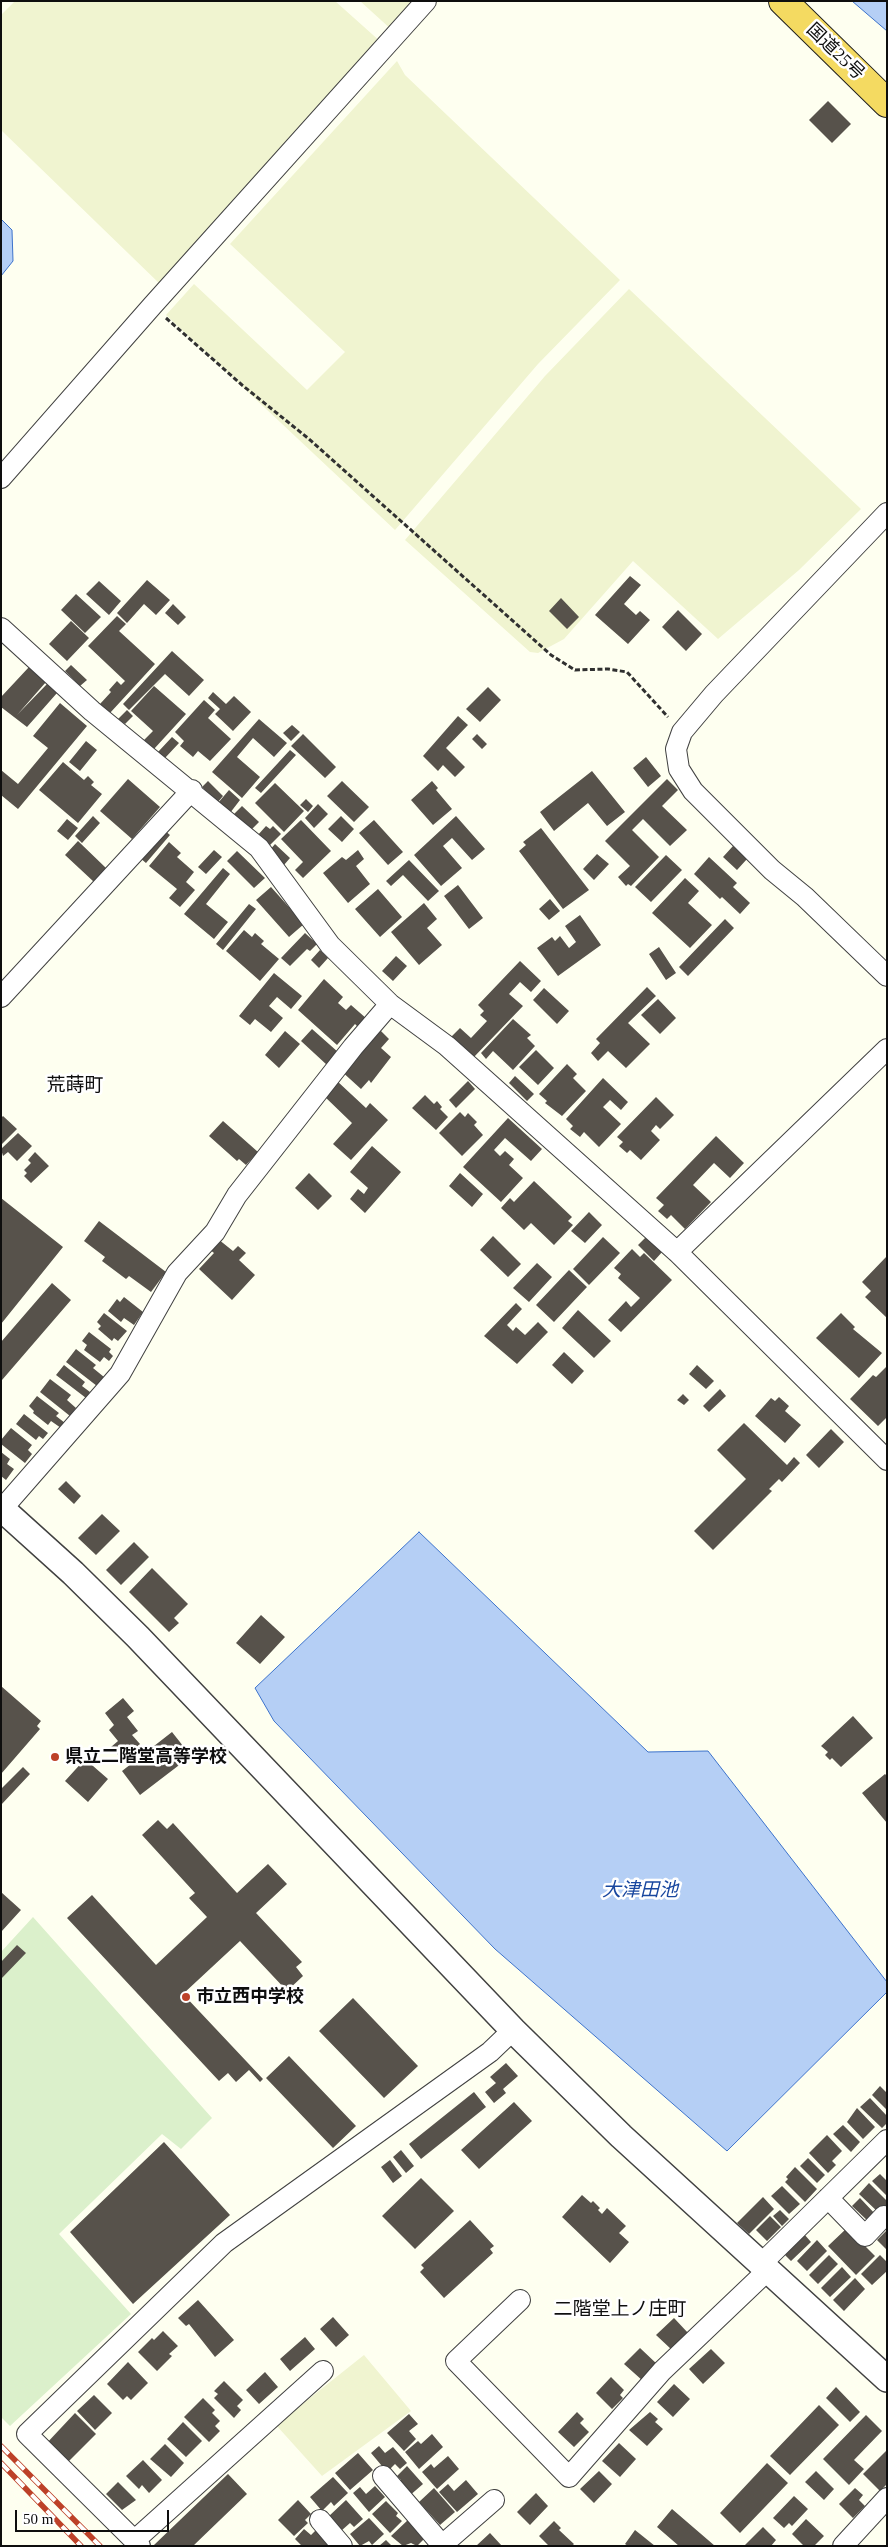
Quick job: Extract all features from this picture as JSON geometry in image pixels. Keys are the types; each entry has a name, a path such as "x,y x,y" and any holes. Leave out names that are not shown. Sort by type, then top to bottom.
{"highway":[{"name":"国道25号","path":"783,1 887,103"}],"street":[{"path":"1,478 152,306 426,1"},
{"path":"887,512 714,694 682,732 676,749 680,769 693,791 772,870 805,897 887,976"},
{"path":"1,628 92,711 192,790 259,848 330,945 390,1004 447,1046 677,1252 887,1460"},
{"path":"1,997 192,790"},
{"path":"390,1004 352,1047 243,1187 216,1232 177,1273 120,1374 2,1509 73,1573 138,1637 513,2030 621,2136 887,2380"},
{"path":"677,1252 887,1049"},
{"path":"324,2371 137,2543 27,2434 224,2243 490,2052 513,2030"},
{"path":"520,2300 456,2362 568,2477 662,2371 764,2267 828,2198 887,2140"},
{"path":"828,2198 865,2236 884,2216"},
{"path":"383,2476 442,2546 494,2500"},
{"path":"842,2546 887,2498"},
{"path":"320,2520 342,2546"}],"path":[{"path":"152,306 242,385 309,439 551,656 575,670 608,669 627,672 682,732"}],"green space":[{"path":"15,1 335,1 382,43 162,286 1,130 1,15"},
{"path":"360,1 419,1 393,31"},
{"path":"397,61 405,75 620,280 538,364 395,530 166,315 194,284 307,390 345,352 230,244"},
{"path":"629,289 861,509 799,570 718,639 633,561 564,639 538,653 530,652 405,540 545,376"},
{"path":"33,1917 212,2118 181,2149 162,2134 59,2234 131,2314 10,2426 1,2417 1,1952"},
{"path":"364,2355 411,2411 322,2476 276,2425"}],"water":[{"path":"852,1 887,1 887,31"},
{"path":"1,219 12,230 13,261 1,276"},
{"name":"大津田池","path":"419,1532 648,1752 708,1751 887,1982 887,1992 727,2151 495,1949 274,1721 255,1688"}],"building":[{"path":"828,101 851,124 832,143 809,120"},
{"path":"630,576 641,585 624,604 636,615 640,611 650,620 628,644 595,615"},
{"path":"147,580 170,600 156,615 144,604 127,623 117,613"},
{"path":"99,581 121,601 109,615 86,594"},
{"path":"76,594 101,617 85,633 61,610"},
{"path":"561,598 579,617 567,629 549,611"},
{"path":"173,604 186,617 178,625 165,613"},
{"path":"678,610 702,634 686,651 662,627"},
{"path":"117,616 126,624 119,631 155,664 110,713 100,704 111,692 109,690 117,681 121,685 125,681 88,646"},
{"path":"71,621 89,638 67,661 49,644"},
{"path":"172,651 204,680 189,696 165,674 129,710 123,704"},
{"path":"71,665 87,680 80,686 65,671"},
{"path":"29,667 46,682 17,715 47,684 57,693 27,727 1,707 1,697"},
{"path":"154,686 186,714 154,749 144,740 153,731 131,711"},
{"path":"488,687 501,700 480,722 466,709"},
{"path":"213,692 226,704 234,696 251,712 233,731 215,714 220,709 208,698"},
{"path":"204,700 215,710 208,718 231,739 210,761 198,751 193,757 180,746 184,741 175,732"},
{"path":"60,703 87,726 18,809 1,795 1,770 18,784 48,748 33,736"},
{"path":"127,710 133,716 125,724 118,719"},
{"path":"458,716 468,725 446,748 465,767 455,777 443,765 438,771 423,756"},
{"path":"259,719 287,743 274,757 253,738 237,757 260,777 242,798 212,772"},
{"path":"292,725 300,732 291,741 283,733"},
{"path":"303,734 336,767 325,778 291,746"},
{"path":"477,734 487,744 482,749 472,739"},
{"path":"172,737 179,743 165,758 158,752"},
{"path":"86,741 97,750 80,771 69,762"},
{"path":"290,750 296,755 261,793 255,788"},
{"path":"646,757 661,776 648,787 633,768"},
{"path":"63,762 84,780 88,776 94,782 91,785 102,794 78,823 39,790"},
{"path":"592,771 625,812 607,826 588,803 554,831 540,812"},
{"path":"128,779 160,807 132,839 100,811"},
{"path":"667,779 678,790 662,806 687,830 670,846 643,819 632,830 659,857 631,886 628,884 626,886 618,877 630,866 605,841"},
{"path":"208,781 223,796 218,802 202,787"},
{"path":"342,781 369,807 354,822 327,796"},
{"path":"432,781 438,788 436,790 452,809 433,825 411,800"},
{"path":"275,783 304,811 284,832 255,803"},
{"path":"229,790 240,800 230,813 218,803"},
{"path":"306,799 313,806 308,812 300,805"},
{"path":"318,804 328,814 314,828 305,818"},
{"path":"242,806 259,822 249,832 232,816"},
{"path":"93,816 100,823 82,843 75,836"},
{"path":"341,816 354,829 342,842 328,829"},
{"path":"456,816 485,849 472,860 452,838 443,846 462,868 441,886 414,855"},
{"path":"67,819 78,828 68,840 57,831"},
{"path":"301,820 331,851 303,878 295,870 303,862 281,839"},
{"path":"374,820 403,852 388,865 359,833"},
{"path":"266,826 270,829 273,826 281,834 268,847 257,836"},
{"path":"541,828 589,890 563,909 519,851 526,845 523,842"},
{"path":"164,830 170,835 146,863 140,858"},
{"path":"78,841 106,868 94,882 65,855"},
{"path":"169,842 181,853 177,857 194,872 186,882 195,890 180,907 169,898 177,889 149,866"},
{"path":"275,844 290,858 284,865 269,851"},
{"path":"733,846 747,859 737,870 723,857"},
{"path":"214,850 222,857 206,874 198,867"},
{"path":"358,850 364,859 356,866 370,884 348,903 323,873 342,857 346,860"},
{"path":"237,851 265,878 254,888 227,861"},
{"path":"597,854 609,864 594,880 583,869"},
{"path":"666,855 682,870 651,902 635,887"},
{"path":"709,857 737,883 733,887 750,903 740,914 722,897 720,899 694,874"},
{"path":"409,860 439,891 428,901 403,875 391,886 386,881"},
{"path":"223,868 230,874 206,904 228,922 214,939 184,914"},
{"path":"685,878 699,891 688,903 712,925 690,948 652,913"},
{"path":"458,885 483,918 469,929 444,896"},
{"path":"271,887 304,924 289,937 256,900"},
{"path":"378,889 402,917 380,937 355,909"},
{"path":"550,899 560,911 549,920 539,909"},
{"path":"424,903 437,919 427,928 442,945 419,965 391,932"},
{"path":"249,904 256,909 223,950 216,944"},
{"path":"580,915 601,945 558,976 537,948 552,937 555,941 560,936 569,948 576,942 565,926"},
{"path":"725,919 734,928 688,976 679,967"},
{"path":"244,930 252,937 255,933 264,941 261,944 279,959 260,981 226,951"},
{"path":"305,933 317,944 310,951 307,949 290,966 281,958"},
{"path":"659,947 676,973 666,980 649,954"},
{"path":"320,950 328,958 319,968 311,960"},
{"path":"396,956 407,966 393,981 382,971"},
{"path":"520,961 541,981 531,992 520,982 509,994 523,1006 473,1058 451,1037 460,1028 471,1038 487,1021 480,1015 484,1011 478,1005"},
{"path":"274,973 302,996 291,1009 277,997 269,1006 283,1018 271,1032 255,1019 250,1025 239,1016"},
{"path":"324,979 343,997 338,1003 346,1010 351,1005 367,1019 359,1028 355,1024 337,1045 298,1010"},
{"path":"647,987 656,996 628,1023 650,1044 626,1068 608,1051 598,1061 591,1053 600,1043 596,1039"},
{"path":"544,988 569,1011 557,1024 533,1000"},
{"path":"658,999 676,1018 660,1034 641,1015"},
{"path":"513,1019 531,1035 527,1038 535,1046 513,1070 493,1051 486,1059 481,1053"},
{"path":"378,1028 389,1039 381,1048 391,1057 371,1083 369,1080 361,1089 339,1069"},
{"path":"312,1029 338,1052 327,1065 301,1041"},
{"path":"285,1031 300,1044 279,1068 265,1055"},
{"path":"536,1050 554,1068 538,1085 519,1067"},
{"path":"567,1064 577,1074 573,1078 586,1091 562,1116 545,1103 547,1101 539,1094"},
{"path":"515,1076 534,1094 527,1101 509,1083"},
{"path":"603,1078 628,1102 621,1110 610,1100 603,1107 621,1124 599,1147 584,1132 580,1137 570,1129 573,1126 566,1119"},
{"path":"337,1081 366,1108 370,1103 388,1120 351,1160 333,1144 352,1123 323,1095"},
{"path":"468,1081 475,1089 456,1108 449,1100"},
{"path":"425,1095 434,1104 437,1101 442,1107 440,1109 448,1117 436,1130 412,1108"},
{"path":"656,1097 674,1115 660,1129 656,1125 651,1131 660,1140 641,1160 630,1150 627,1153 619,1146 623,1142 617,1137"},
{"path":"460,1112 465,1117 468,1113 477,1122 474,1125 483,1135 462,1156 439,1133"},
{"path":"3,1116 17,1129 1,1145 1,1118"},
{"path":"508,1118 542,1149 531,1161 505,1138 494,1150 500,1156 505,1151 514,1159 509,1165 523,1178 501,1202 463,1167"},
{"path":"223,1121 258,1152 246,1165 239,1159 237,1161 209,1136"},
{"path":"18,1133 32,1146 17,1161 8,1152 3,1156 1,1149"},
{"path":"716,1136 744,1163 730,1178 714,1163 693,1185 711,1202 685,1229 671,1215 667,1219 658,1211 664,1205 656,1198"},
{"path":"372,1146 401,1172 365,1213 350,1199 358,1189 364,1194 368,1188 350,1172"},
{"path":"35,1152 49,1166 31,1183 24,1176 27,1173 24,1170 31,1163 28,1160"},
{"path":"309,1173 332,1196 318,1210 295,1188"},
{"path":"460,1173 483,1194 472,1207 449,1186"},
{"path":"534,1181 572,1217 568,1221 573,1225 554,1245 531,1223 524,1230 501,1208 510,1198 514,1202"},
{"path":"1,1198 63,1247 1,1324"},
{"path":"589,1212 602,1225 585,1243 571,1231"},
{"path":"99,1221 166,1272 151,1292 129,1276 126,1279 102,1261 105,1257 84,1241"},
{"path":"493,1236 521,1264 508,1277 480,1250"},
{"path":"647,1236 663,1251 654,1261 638,1245"},
{"path":"603,1237 620,1253 589,1285 573,1269"},
{"path":"218,1239 233,1251 238,1246 246,1253 239,1260 255,1275 232,1300 199,1269 214,1253 209,1249"},
{"path":"632,1249 640,1257 644,1253 672,1280 621,1332 608,1320 626,1301 631,1307 640,1298 618,1278 621,1274 614,1268"},
{"path":"887,1256 887,1318 865,1297 871,1291 862,1282"},
{"path":"537,1263 552,1277 529,1302 513,1288"},
{"path":"569,1270 587,1287 554,1322 536,1305"},
{"path":"52,1283 71,1300 2,1380 1,1342"},
{"path":"124,1297 143,1312 134,1325 124,1318 121,1322 108,1311 117,1299 120,1302"},
{"path":"516,1303 522,1309 507,1325 513,1331 516,1327 525,1335 538,1322 548,1332 517,1364 484,1336"},
{"path":"578,1310 611,1341 594,1358 562,1328"},
{"path":"104,1313 127,1331 118,1341 114,1338 112,1341 98,1329 101,1326 97,1322"},
{"path":"841,1313 855,1327 853,1329 882,1353 859,1378 816,1338"},
{"path":"89,1332 111,1349 109,1352 113,1356 109,1361 104,1357 100,1362 84,1350 87,1345 82,1341"},
{"path":"76,1349 96,1365 93,1368 104,1377 97,1386 66,1362"},
{"path":"564,1352 584,1371 572,1384 552,1365"},
{"path":"64,1365 85,1382 82,1386 90,1392 86,1398 56,1375"},
{"path":"697,1365 714,1381 706,1389 689,1374"},
{"path":"887,1366 887,1417 878,1426 850,1399 873,1375 876,1377"},
{"path":"50,1379 71,1395 67,1400 76,1408 70,1416 40,1392"},
{"path":"720,1389 726,1396 709,1412 703,1406"},
{"path":"683,1394 689,1400 684,1405 677,1400"},
{"path":"37,1396 59,1413 56,1416 65,1423 61,1428 51,1421 48,1425 33,1413 34,1411 29,1406"},
{"path":"779,1397 789,1406 785,1411 801,1425 785,1443 755,1416 771,1398 775,1401"},
{"path":"24,1414 48,1433 43,1439 39,1436 36,1440 16,1424"},
{"path":"744,1423 787,1465 794,1457 800,1463 782,1482 779,1479 769,1489 772,1491 713,1550 694,1531 746,1479 717,1450"},
{"path":"11,1428 32,1445 28,1450 32,1454 25,1463 1,1444 1,1440"},
{"path":"831,1429 844,1442 819,1468 806,1455"},
{"path":"1,1452 10,1459 7,1464 14,1469 6,1480 1,1476"},
{"path":"66,1481 81,1496 74,1504 58,1489"},
{"path":"102,1514 120,1531 96,1555 78,1538"},
{"path":"134,1542 149,1557 121,1585 106,1570"},
{"path":"152,1568 188,1604 174,1618 179,1623 169,1632 129,1592"},
{"path":"261,1615 285,1637 260,1664 236,1643"},
{"path":"1,1686 41,1721 37,1726 40,1729 1,1774"},
{"path":"123,1698 134,1711 127,1717 138,1731 132,1735 140,1744 122,1759 111,1747 118,1741 109,1730 114,1725 105,1713"},
{"path":"853,1716 873,1738 841,1767 832,1758 830,1760 825,1755 828,1752 821,1746"},
{"path":"172,1732 191,1756 140,1795 122,1771"},
{"path":"85,1759 108,1779 88,1802 65,1781"},
{"path":"23,1767 30,1774 1,1805 1,1789"},
{"path":"885,1774 887,1776 887,1823 862,1793"},
{"path":"158,1820 167,1829 173,1823 237,1893 268,1864 287,1884 256,1913 302,1962 296,1967 303,1976 287,1991 240,1941 183,1994 263,2079 260,2082 249,2070 236,2082 228,2073 219,2081 67,1918 92,1895 156,1965 207,1917 189,1898 195,1893 142,1835"},
{"path":"1,1892 21,1910 1,1932"},
{"path":"17,1945 26,1953 1,1979 1,1962"},
{"path":"353,1998 418,2066 384,2098 319,2031"},
{"path":"289,2056 356,2126 333,2148 266,2078"},
{"path":"506,2063 518,2076 503,2089 506,2093 494,2103 485,2092 496,2083 490,2077"},
{"path":"880,2086 887,2093 887,2110 872,2095"},
{"path":"474,2092 486,2107 421,2159 409,2144"},
{"path":"870,2098 887,2116 887,2123 882,2128 860,2107"},
{"path":"514,2102 532,2121 479,2169 461,2150"},
{"path":"857,2108 875,2127 863,2139 847,2122"},
{"path":"843,2125 860,2142 851,2152 833,2134"},
{"path":"827,2135 842,2151 832,2161 836,2165 828,2173 809,2153"},
{"path":"164,2142 230,2215 133,2304 70,2232"},
{"path":"401,2150 414,2166 406,2173 393,2157"},
{"path":"808,2158 825,2175 817,2183 800,2166"},
{"path":"390,2160 402,2176 393,2183 381,2167"},
{"path":"795,2167 817,2189 805,2202 785,2182 788,2179 786,2177"},
{"path":"880,2174 887,2181 887,2196 872,2181"},
{"path":"421,2178 454,2211 415,2249 382,2216"},
{"path":"869,2183 887,2201 887,2205 879,2213 859,2194"},
{"path":"782,2186 800,2204 789,2214 771,2196"},
{"path":"582,2195 591,2203 593,2201 600,2208 598,2210 602,2214 607,2208 626,2226 619,2233 629,2242 610,2263 562,2217"},
{"path":"763,2197 774,2209 749,2234 737,2223"},
{"path":"860,2198 877,2216 870,2223 852,2206"},
{"path":"780,2210 789,2219 782,2226 773,2216"},
{"path":"770,2216 781,2227 767,2241 756,2230"},
{"path":"470,2220 494,2246 490,2249 493,2253 444,2298 420,2272 424,2268 421,2265"},
{"path":"847,2228 875,2256 856,2275 828,2246"},
{"path":"887,2230 887,2250 877,2240"},
{"path":"804,2234 811,2242 791,2261 784,2254"},
{"path":"817,2240 827,2251 807,2271 797,2261"},
{"path":"829,2255 838,2264 818,2284 809,2275"},
{"path":"880,2255 887,2262 887,2271 872,2285 861,2274"},
{"path":"842,2267 851,2277 830,2297 821,2288"},
{"path":"855,2278 865,2289 844,2311 833,2300"},
{"path":"198,2300 234,2340 215,2357 189,2324 186,2326 178,2318"},
{"path":"333,2317 349,2335 336,2347 320,2329"},
{"path":"674,2318 689,2334 672,2350 656,2335"},
{"path":"163,2331 178,2346 169,2354 172,2356 157,2371 138,2352 152,2338 154,2340"},
{"path":"305,2337 315,2349 290,2371 280,2359"},
{"path":"640,2348 658,2365 643,2381 624,2364"},
{"path":"711,2349 725,2363 703,2384 689,2369"},
{"path":"128,2362 148,2383 131,2400 127,2396 123,2400 107,2384"},
{"path":"265,2372 278,2387 259,2404 246,2390"},
{"path":"611,2377 624,2390 620,2395 623,2398 612,2409 596,2393"},
{"path":"224,2381 243,2400 237,2406 241,2410 234,2418 214,2398 218,2394 214,2391"},
{"path":"674,2384 690,2399 673,2417 657,2402"},
{"path":"836,2387 860,2412 850,2422 826,2398"},
{"path":"94,2395 112,2413 95,2430 77,2411"},
{"path":"203,2398 215,2410 212,2413 220,2421 215,2426 220,2431 209,2442 184,2417"},
{"path":"819,2405 839,2425 790,2475 770,2456"},
{"path":"577,2412 584,2419 580,2423 589,2432 574,2447 558,2432"},
{"path":"650,2412 658,2419 655,2422 663,2429 647,2446 629,2430"},
{"path":"75,2413 96,2434 65,2465 45,2445"},
{"path":"409,2414 418,2424 409,2431 416,2439 404,2451 387,2433"},
{"path":"866,2415 882,2431 854,2460 864,2469 849,2485 823,2459"},
{"path":"183,2422 202,2441 186,2457 167,2439"},
{"path":"432,2434 443,2447 419,2469 405,2452 418,2441 421,2444"},
{"path":"619,2443 636,2459 620,2477 602,2461"},
{"path":"165,2444 184,2463 171,2477 150,2459"},
{"path":"379,2446 385,2453 393,2447 407,2463 400,2469 395,2464 387,2472 371,2453"},
{"path":"887,2450 887,2484 880,2491 863,2474"},
{"path":"358,2453 373,2470 350,2490 335,2473"},
{"path":"448,2456 459,2469 437,2489 422,2472 431,2464 434,2468"},
{"path":"143,2460 162,2480 149,2493 142,2485 139,2489 126,2476"},
{"path":"767,2463 788,2483 740,2533 720,2513"},
{"path":"407,2466 423,2484 408,2497 397,2484 401,2480 397,2476"},
{"path":"599,2471 612,2484 594,2503 580,2489"},
{"path":"816,2471 834,2489 824,2500 805,2482"},
{"path":"228,2474 247,2494 193,2546 154,2545"},
{"path":"333,2477 348,2493 334,2506 331,2502 322,2511 310,2497"},
{"path":"466,2480 478,2494 457,2512 439,2492 448,2484 454,2491"},
{"path":"118,2482 136,2500 122,2510 106,2494"},
{"path":"375,2486 385,2497 369,2512 353,2493 360,2487 366,2494"},
{"path":"434,2488 455,2512 440,2525 419,2502"},
{"path":"855,2488 863,2495 859,2500 865,2506 853,2518 839,2504"},
{"path":"536,2493 548,2506 530,2525 517,2512"},
{"path":"794,2496 808,2509 792,2526 789,2523 784,2528 773,2518"},
{"path":"298,2500 311,2514 305,2520 308,2523 294,2536 278,2520"},
{"path":"346,2500 363,2519 354,2527 350,2523 341,2531 328,2517"},
{"path":"386,2501 398,2513 396,2516 402,2521 390,2533 372,2514"},
{"path":"672,2509 715,2546 679,2546 657,2527"},
{"path":"369,2518 384,2534 372,2545 369,2541 360,2546 350,2534"},
{"path":"409,2519 426,2537 417,2546 411,2543 403,2546 391,2536"},
{"path":"806,2519 824,2536 814,2546 804,2546 792,2534"},
{"path":"554,2521 561,2528 559,2530 574,2544 572,2546 549,2546 539,2536"},
{"path":"320,2526 329,2546 302,2546 295,2539 304,2529 311,2535"},
{"path":"763,2527 776,2540 771,2546 744,2546"},
{"path":"635,2530 655,2546 628,2546 625,2544"},
{"path":"490,2533 502,2546 476,2546"},
{"path":"386,2540 392,2546 379,2546"}],"railway":[{"path":"1,2446 100,2546"},
{"path":"1,2463 81,2546"}],"place":[{"name":"県立二階堂高等学校","path":"55,1757"},
{"name":"市立西中学校","path":"186,1997"}],"district":[{"name":"荒蒔町","path":"75,1086"},
{"name":"二階堂上ノ庄町","path":"620,2310"}]}
